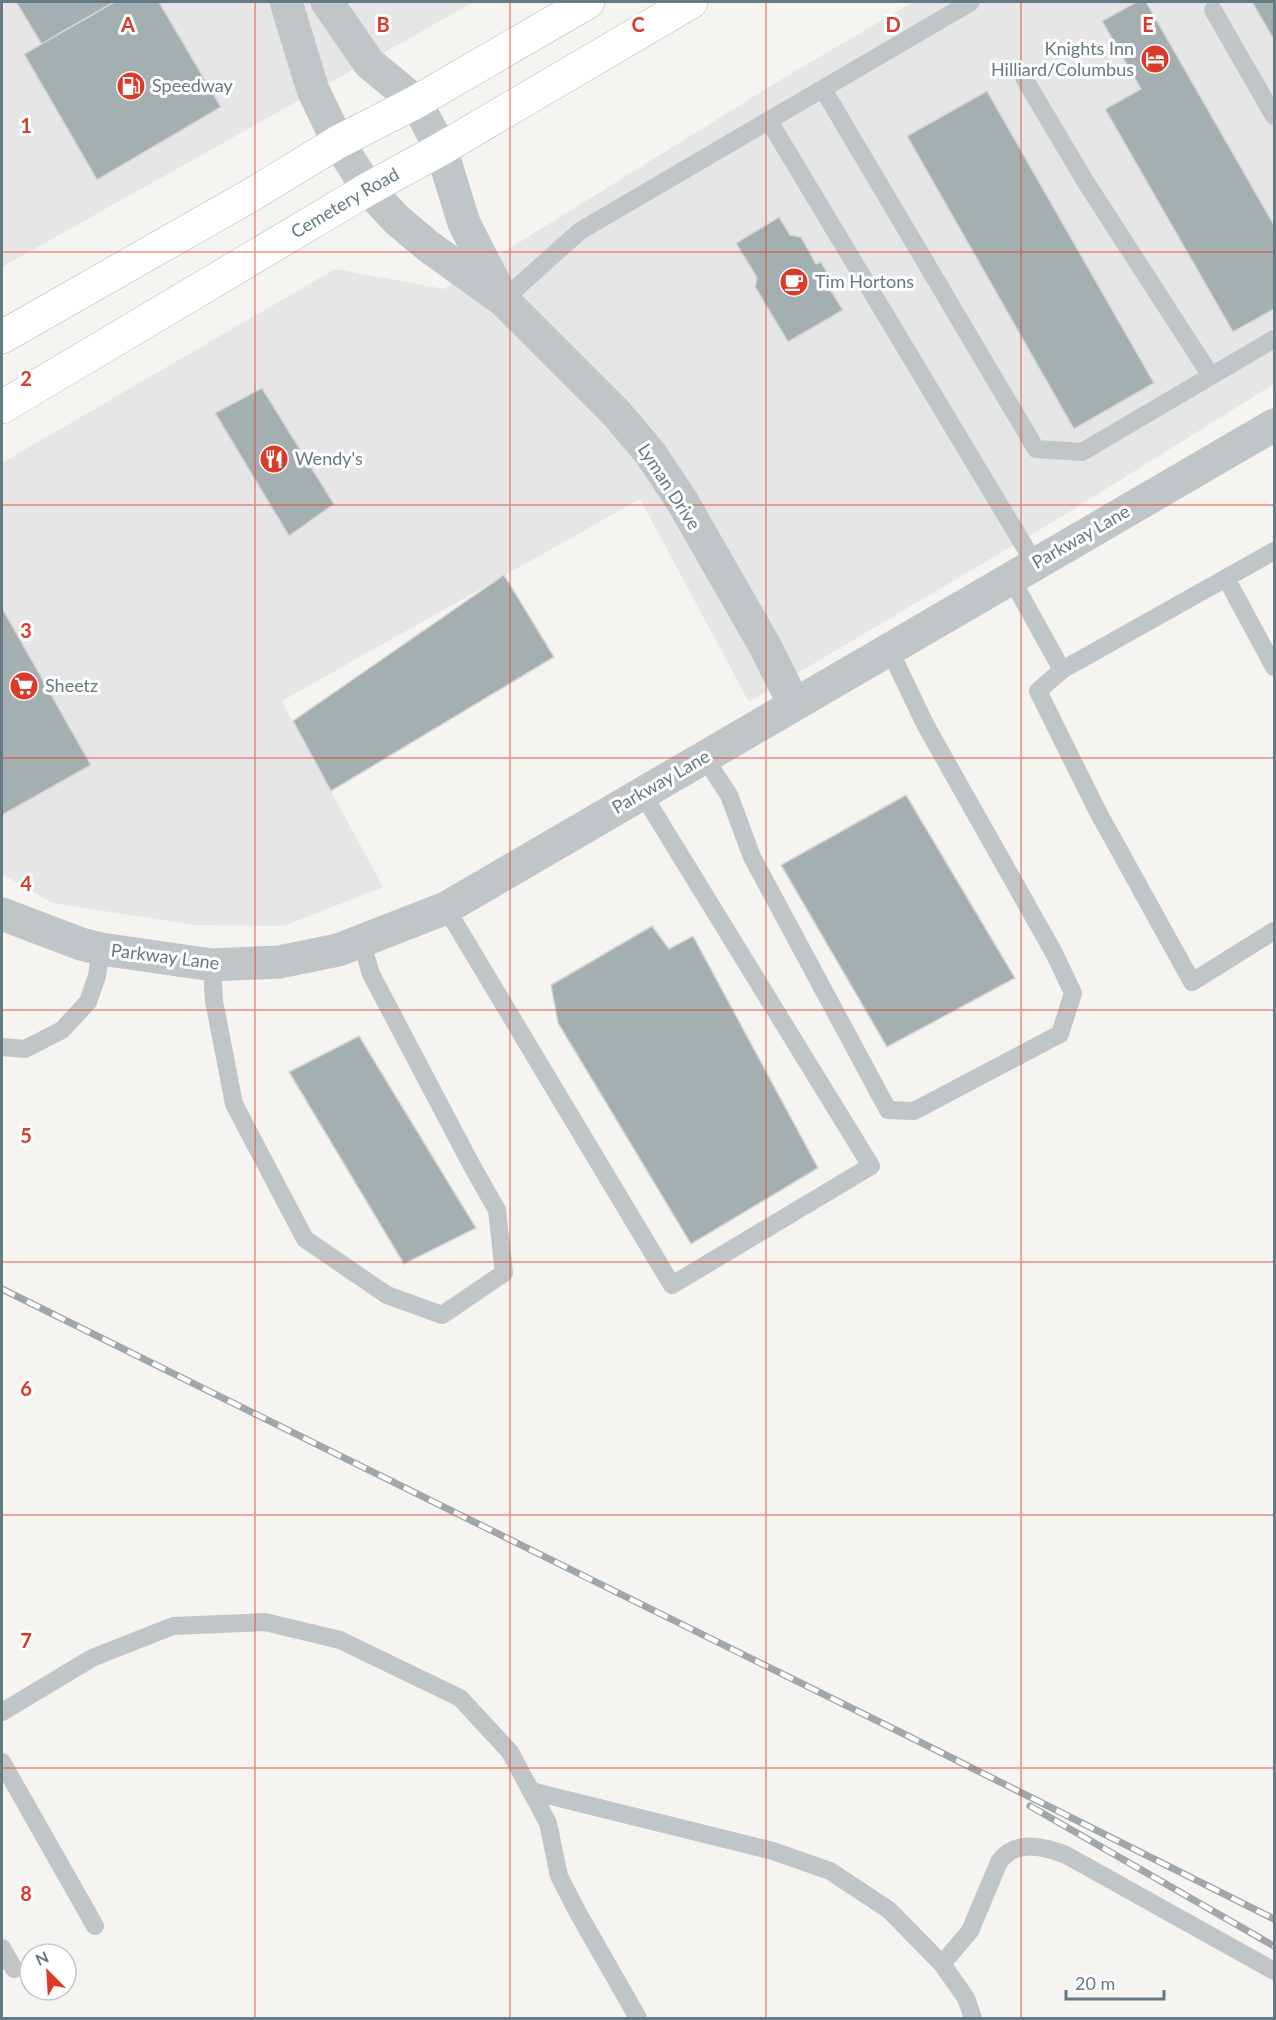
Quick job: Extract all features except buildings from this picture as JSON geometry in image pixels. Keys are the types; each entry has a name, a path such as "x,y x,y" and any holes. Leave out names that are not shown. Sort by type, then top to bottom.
{"main road":[{"path":"2,337 258,191 338,142 416,102 588,2"},
{"name":"Cemetery Road","path":"2,408 368,189 441,149 691,2"}],"street":[{"name":"Lyman Drive","path":"286,2 312,90 338,142 368,189 397,220 428,246 503,300 617,414 650,453 682,501 759,636 794,704"},
{"name":"Lyman Drive","path":"327,2 369,63 416,102 441,149 464,223 503,300"},
{"name":"Parkway Lane","path":"2,914 101,949 212,965 296,960 338,950 446,908 1275,424"}],"lane":[{"path":"503,300 580,231 971,2"},
{"path":"1213,10 1275,116"},
{"path":"1024,78 1085,181 1211,376"},
{"path":"823,89 1036,449 1082,452 1275,339"},
{"path":"769,121 1023,571 1062,670"},
{"path":"1275,551 1062,670 1038,691 1098,812 1192,982 1275,931"},
{"path":"1226,578 1275,667"},
{"path":"704,757 729,795 752,857 888,1110 914,1111 1060,1034 1073,993 1054,953 926,726 889,649"},
{"path":"446,908 672,1285 871,1166 642,793"},
{"path":"212,965 214,1000 234,1104 305,1239 387,1295 441,1315 504,1273 497,1210 466,1156 371,974 361,940"},
{"path":"2,1047 25,1048 62,1030 88,1002 97,976 101,949"},
{"path":"2,1712 93,1658 173,1626 266,1622 340,1640 460,1698 510,1752 548,1823 559,1876 638,2019"},
{"path":"2,1762 95,1926"},
{"path":"531,1791 773,1851 830,1871 889,1910 942,1964 966,1998 973,2019"},
{"path":"942,1964 970,1931 1004,1856 1011,1851 1042,1846 1066,1855 1275,1971"},
{"path":"2,1948 14,1969"}],"shaded area":[{"path":"2,2 474,2 2,267"},
{"path":"913,2 1274,2 1274,384 1066,514 749,702 640,499 282,701 383,887 284,926 195,925 52,903 2,874 2,463 335,269 444,289 787,76"}],"railway":[{"path":"2,1289 1274,1919"},
{"path":"1030,1806 1274,1946"}],"place":[{"name":"Knights Inn Hilliard/Columbus","path":"1155,59"},
{"name":"Speedway","path":"131,86"},
{"name":"Tim Hortons","path":"794,282"},
{"name":"Wendy's","path":"274,459"},
{"name":"Sheetz","path":"24,686"}]}
